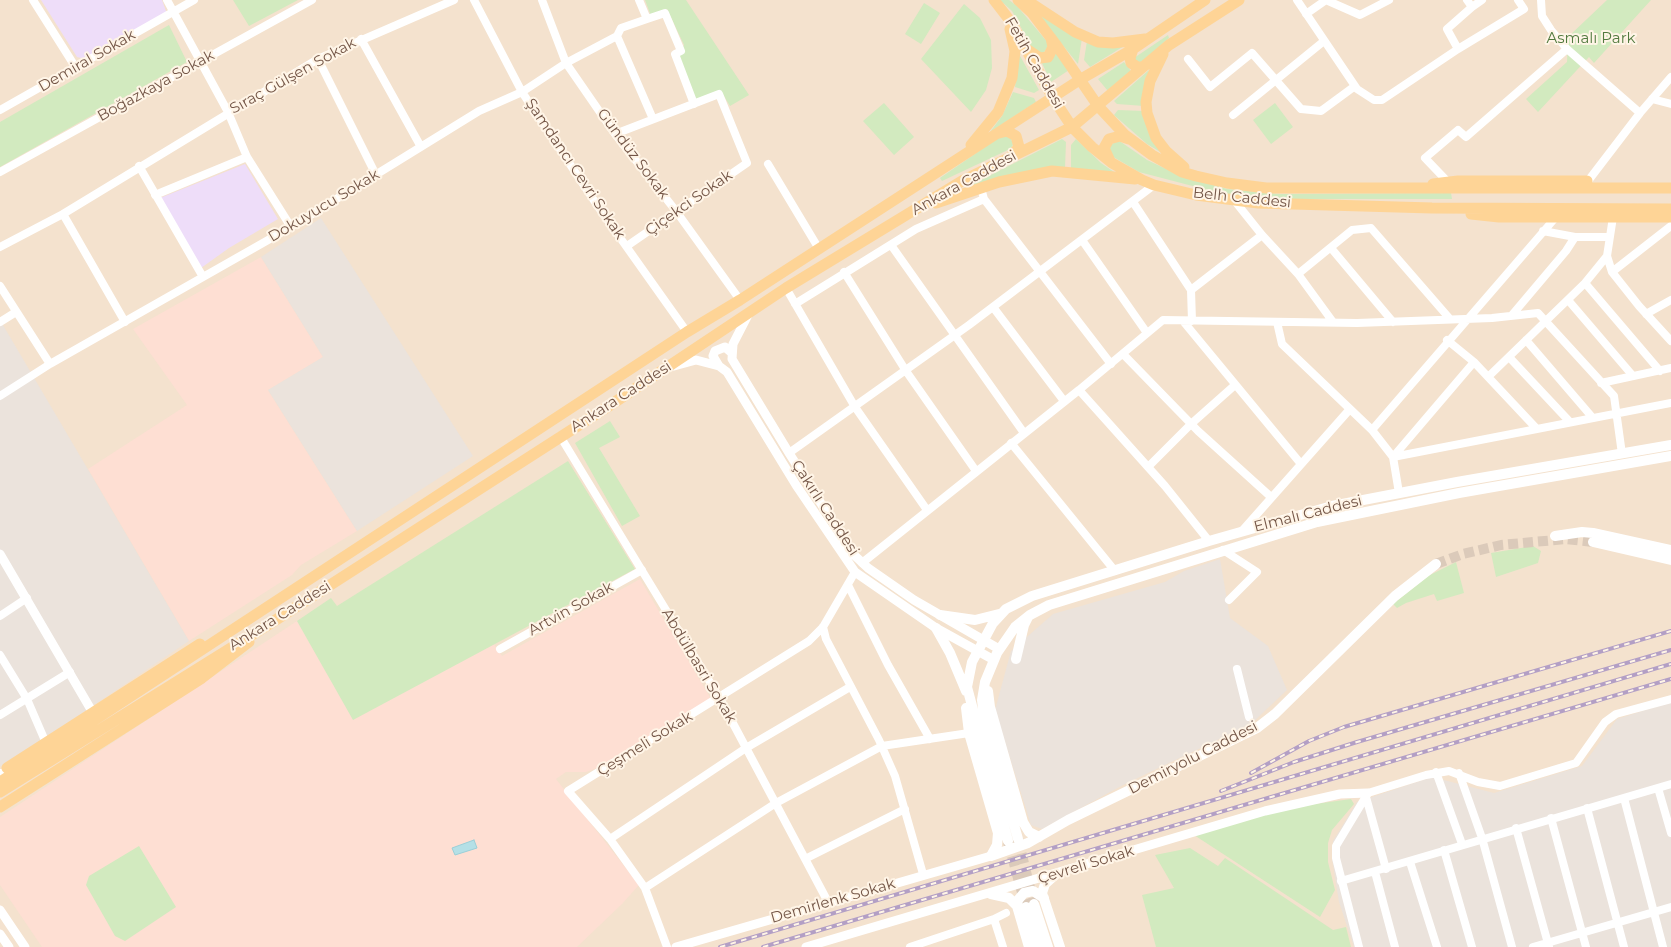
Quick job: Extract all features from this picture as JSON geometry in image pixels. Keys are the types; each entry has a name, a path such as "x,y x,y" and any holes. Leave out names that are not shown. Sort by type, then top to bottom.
{"main road":[{"name":"Fetih Caddesi","path":"994,0 1006,16 1053,98 1072,127"},
{"name":"Fetih Caddesi","path":"1018,0 1032,13 1082,79 1098,106"},
{"path":"1026,0 1075,32 1098,42 1113,44 1149,38"},
{"name":"Ankara Caddesi","path":"0,782 687,332 740,300 1082,79 1133,49 1204,0"},
{"name":"Ankara Caddesi","path":"0,792 271,623 786,288 962,181 1072,127 1169,45 1239,0"},
{"path":"960,157 990,124 1004,100 1012,78 1015,51 1006,16"},
{"path":"1025,47 1035,56 1048,58 1052,51 1051,38"},
{"path":"1169,45 1159,60 1150,81 1146,102 1147,113 1156,138 1166,151 1196,176"},
{"path":"1133,49 1130,58 1131,63 1139,68 1146,65"},
{"name":"Belh Caddesi","path":"1098,106 1131,140 1152,156 1182,172 1227,184 1266,188 1671,188"},
{"name":"Belh Caddesi","path":"1072,127 1112,163 1142,180 1196,195 1258,203 1432,208 1671,209"},
{"path":"998,133 1007,131 1016,136 1019,146 1011,156"},
{"path":"1112,163 1105,153 1109,138 1120,136 1131,140"},
{"path":"912,210 982,194 1017,177 1052,171 1142,180"},
{"name":"Belh Caddesi","path":"1417,189 1447,181 1671,181"},
{"name":"Belh Caddesi","path":"1432,208 1486,216 1671,217"},
{"name":"Elmalı Caddesi","path":"976,652 999,614 1032,596 1242,531 1324,508 1671,445"},
{"name":"Elmalı Caddesi","path":"991,665 1014,627 1030,615 1049,605 1223,550 1317,522 1459,493 1671,456"},
{"path":"1555,536 1594,533 1671,550"},
{"path":"1593,542 1671,560"},
{"name":"Demiryolu Caddesi","path":"991,856 1016,849 1266,721 1386,604 1436,564"},
{"path":"940,615 975,620 999,614"},
{"path":"1016,659 1024,625 1030,615"},
{"path":"0,773 181,655 250,618"},
{"path":"0,806 202,678 237,653 271,623"},
{"path":"936,628 950,653 967,695 1013,840 983,709 982,691 991,665"},
{"path":"976,652 969,671 967,695 969,733 998,833 997,845 991,856"},
{"path":"991,665 987,689 990,707 1023,822 1029,832 1039,837"},
{"path":"1055,875 1045,884 1042,892 1060,947"},
{"path":"1044,898 1037,892 1028,892 1020,896 1048,947"},
{"path":"991,894 1009,898 1026,906 1038,947"},
{"path":"1026,906 1029,947"}],"street":[{"path":"33,0 76,68"},
{"path":"167,0 228,112 246,156 291,227"},
{"name":"Demiral Sokak","path":"0,110 194,0"},
{"name":"Boğazkaya Sokak","path":"0,172 312,0"},
{"name":"Sıraç Gülşen Sokak","path":"0,247 63,214 139,166 318,59 454,0"},
{"name":"Şamdancı Cevri Sokak","path":"474,0 522,92 599,208 687,332"},
{"name":"Gündüz Sokak","path":"542,0 566,63 615,134 676,211 740,300"},
{"path":"640,0 647,19"},
{"path":"1297,0 1355,86 1374,100 1382,100 1458,49 1524,9 1518,0"},
{"path":"1306,14 1326,0 1360,16 1389,0"},
{"path":"1467,0 1472,7"},
{"path":"1458,49 1447,29 1482,0"},
{"path":"1541,0 1542,16 1567,49 1640,113"},
{"name":"Dokuyucu Sokak","path":"0,396 50,364 291,227 479,111 522,92 566,63 617,36 621,28 666,13 681,51 675,54 694,104"},
{"path":"617,36 653,119"},
{"path":"361,39 421,147"},
{"path":"1233,115 1324,41"},
{"path":"1447,181 1425,158 1458,130 1466,137 1567,49"},
{"path":"1188,60 1210,87 1252,53 1301,110 1322,111 1355,86"},
{"path":"318,59 376,175"},
{"path":"1588,181 1640,113 1671,78"},
{"name":"Çiçekci Sokak","path":"615,134 719,94 747,162 627,246"},
{"path":"1652,99 1671,104"},
{"path":"155,195 246,156"},
{"path":"768,164 819,249"},
{"path":"139,166 203,277"},
{"path":"789,454 993,307 1133,202 1154,184"},
{"path":"795,304 916,229 982,194 1110,364"},
{"path":"1234,200 1262,235 1298,274 1333,322"},
{"path":"1133,202 1192,290 1192,321"},
{"path":"63,214 125,322"},
{"path":"1372,430 1447,340 1556,216"},
{"path":"1613,217 1607,256 1612,272 1671,341"},
{"path":"1612,272 1671,226"},
{"path":"1298,274 1352,230 1371,228 1450,319"},
{"path":"1542,231 1575,237 1610,237"},
{"path":"1192,290 1262,235"},
{"path":"1512,315 1566,251 1575,237"},
{"path":"1082,240 1148,334"},
{"path":"891,245 953,336 1024,433"},
{"path":"1330,248 1393,322"},
{"path":"1488,377 1585,283 1607,256"},
{"path":"844,272 906,371 976,471"},
{"path":"1585,283 1660,371"},
{"path":"0,286 50,364"},
{"path":"786,288 855,407 927,510"},
{"path":"1646,314 1671,299"},
{"path":"1568,300 1633,376"},
{"path":"993,307 1064,401"},
{"path":"0,322 16,312"},
{"path":"719,366 713,356 715,351 725,347 732,353 737,333 751,312"},
{"path":"862,563 1079,390 1163,320 1393,322 1466,319 1538,313 1614,396 1622,454"},
{"path":"1183,321 1301,464"},
{"path":"1277,322 1282,344 1372,430 1393,457 1399,493"},
{"path":"1447,340 1474,362 1536,428"},
{"path":"1526,340 1592,417"},
{"name":"Çakırlı Caddesi","path":"732,353 736,367 789,454 862,563 914,600 999,649"},
{"path":"1123,354 1191,424 1270,497"},
{"path":"1509,357 1570,421"},
{"path":"662,370 696,360 719,366"},
{"path":"1393,457 1474,362"},
{"name":"Çakırlı Caddesi","path":"719,366 727,372 796,485 855,572 936,628 976,652 991,665"},
{"path":"1601,383 1671,368"},
{"path":"1148,467 1235,384"},
{"path":"1079,390 1148,467 1210,541"},
{"path":"1393,457 1570,421 1671,403"},
{"path":"1242,531 1270,497 1350,409"},
{"name":"Abdülbasri Sokak","path":"560,436 719,697 828,902"},
{"path":"1011,443 1115,571"},
{"path":"1223,550 1257,572 1229,600"},
{"path":"0,554 93,713"},
{"name":"Artvin Sokak","path":"500,648 642,570"},
{"name":"Çeşmeli Sokak","path":"667,947 645,888 610,839 568,791 788,655 823,627 855,572"},
{"path":"848,585 888,665 930,739"},
{"path":"0,616 27,598"},
{"path":"823,627 826,639 882,746 895,776 923,874"},
{"path":"0,657 27,698 46,743"},
{"path":"1236,669 1249,717"},
{"path":"0,716 70,672"},
{"path":"610,839 746,748 850,687"},
{"path":"1359,947 1341,881 1336,858 1336,846 1367,795 1436,772 1449,771 1459,773 1478,782 1500,786 1576,763 1606,722 1616,714 1671,699"},
{"path":"645,888 776,803 882,746 969,733"},
{"path":"1436,772 1462,844"},
{"path":"1459,773 1482,838 1512,947"},
{"path":"1341,881 1671,784"},
{"path":"1658,788 1671,833"},
{"name":"Çevreli Sokak","path":"806,947 991,894 1265,811 1340,794 1367,795"},
{"path":"1367,795 1386,869"},
{"path":"1624,798 1663,947"},
{"path":"1587,808 1624,947"},
{"path":"805,859 905,809"},
{"path":"1551,818 1586,947"},
{"path":"1516,828 1549,945"},
{"path":"1444,850 1472,947"},
{"name":"Demirlenk Sokak","path":"676,947 923,874 991,856"},
{"path":"1410,862 1437,947"},
{"path":"1375,872 1395,947"},
{"path":"1532,947 1549,945 1582,933 1671,907"},
{"path":"0,910 25,947"},
{"path":"910,947 994,919 1006,913"},
{"path":"994,919 1003,947"},
{"path":"0,934 9,947"},
{"path":"0,938 4,947"}],"shaded area":[{"path":"0,0 1671,0 1671,947 0,947"},
{"path":"41,0 162,0 167,14 85,59 77,57"},
{"path":"245,164 278,219 229,248 201,268 160,198"},
{"path":"321,218 473,456 357,531 268,390 323,357 261,257"},
{"path":"261,257 323,357 268,390 357,531 301,565 292,575 189,641 88,469 187,405 133,329"},
{"path":"0,320 189,641 7,764 0,766"},
{"path":"568,461 635,569 494,644 502,656 640,579 711,699 603,766 586,772 566,772 556,779 639,885 577,947 42,947 0,885 0,817 297,621 327,674"},
{"path":"1220,559 1230,618 1268,646 1287,690 1251,724 1123,785 1042,829 1031,825 995,710 1011,651 1053,614 1165,582 1184,571"},
{"path":"1671,702 1671,947 1354,947 1339,902 1332,859 1333,841 1357,802 1432,777 1494,793 1582,766 1617,719"}],"green space":[{"path":"233,0 298,0 249,26"},
{"path":"645,0 686,0 749,95 730,106 722,93 697,102 678,57 684,45 667,9 651,16"},
{"path":"1000,0 1009,0 1017,6 1049,44 1042,56 1031,46 1012,11"},
{"name":"Asmalı Park","path":"1607,0 1651,0 1594,63 1589,57 1538,112 1526,99 1567,62 1568,37"},
{"path":"924,3 940,13 921,44 905,34"},
{"path":"964,4 980,18 991,40 992,68 986,90 971,112 921,59"},
{"path":"1036,12 1082,38 1078,64"},
{"path":"169,25 187,62 0,167 0,122"},
{"path":"1168,35 1169,38 1139,64 1134,58"},
{"path":"1087,41 1124,46 1090,67 1084,60"},
{"path":"1056,53 1069,70 1051,82 1041,61"},
{"path":"1019,54 1039,90 1034,93 1015,87"},
{"path":"1124,62 1131,71 1108,91 1098,79"},
{"path":"1149,70 1144,106 1117,104 1114,101"},
{"path":"1013,92 1034,98 1036,102 990,132 1002,116"},
{"path":"884,103 914,137 894,155 863,121"},
{"path":"1275,103 1293,127 1271,144 1253,120"},
{"path":"1118,110 1144,111 1162,153 1147,144 1114,115"},
{"path":"1006,135 1011,138 1013,145 1010,149 942,181 940,178 1001,136"},
{"path":"1062,139 1066,142 1065,168 959,191"},
{"path":"1076,139 1101,163 1114,172 1071,168 1071,145"},
{"path":"1118,140 1147,160 1177,174 1227,189 1280,194 1451,193 1452,199 1281,199 1227,195 1139,172 1110,155 1108,147"},
{"path":"610,421 620,437 599,448 640,516 622,526 575,443"},
{"path":"568,461 635,569 353,720 297,621 331,598 337,606"},
{"path":"1533,546 1541,551 1538,563 1496,577 1491,553"},
{"path":"1456,562 1464,593 1437,601 1434,594 1397,608 1393,604 1428,576"},
{"path":"1351,799 1354,804 1332,830 1328,843 1328,862 1335,890 1320,917 1194,835 1293,807"},
{"path":"139,846 176,907 125,941 115,936 86,885 89,876"},
{"path":"1190,848 1218,866 1225,858 1333,930 1346,927 1351,947 1156,947 1142,895 1174,888 1155,855"}],"water":[{"path":"474,840 477,848 455,855 452,848"}],"tunnel":[{"path":"1436,564 1463,554 1501,545 1566,539 1593,542"},
{"path":"1018,839 1034,904"},
{"path":"1008,842 1026,907"}],"railway":[{"path":"1251,773 1309,741 1344,727 1671,631"},
{"path":"1221,791 1294,762 1357,742 1671,650"},
{"path":"720,947 1671,664"},
{"path":"763,947 1671,679"}]}
